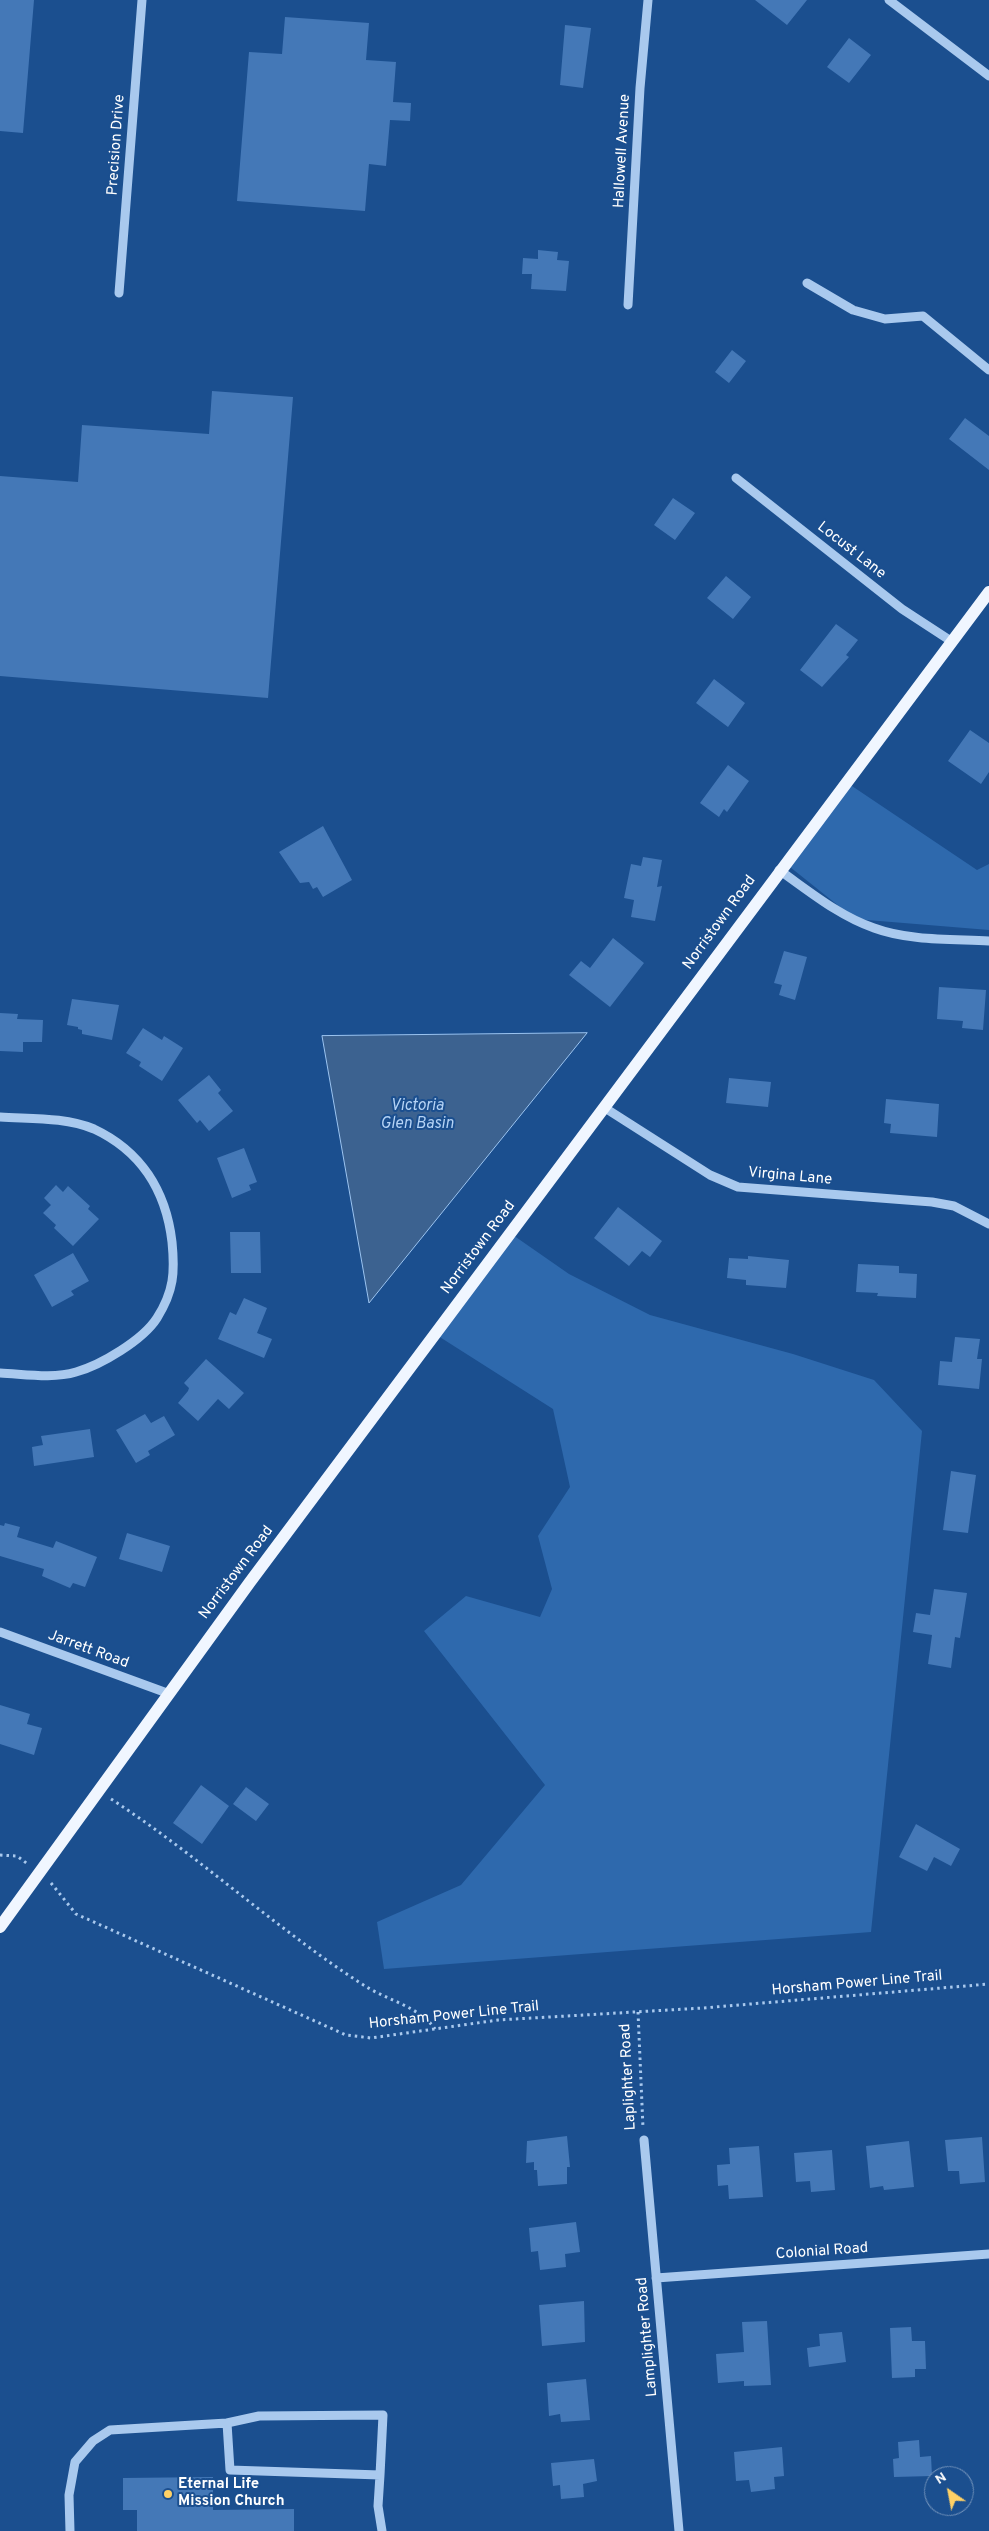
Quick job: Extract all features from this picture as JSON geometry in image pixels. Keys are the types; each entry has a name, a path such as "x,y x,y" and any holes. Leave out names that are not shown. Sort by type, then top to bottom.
{"main road":[{"name":"Norristown Road","path":"0,1927 168,1693 779,870 989,592"}],"street":[{"name":"Precision Drive","path":"120,293 142,0"},
{"name":"Hallowell Avenue","path":"628,304 640,88 648,0"},
{"path":"889,0 989,76"},
{"path":"807,283 853,310 885,319 923,316 989,370"},
{"name":"Locust Lane","path":"736,478 902,609 951,642"},
{"path":"779,870 841,913 875,929 917,936 989,942"},
{"name":"Virgina Lane","path":"604,1108 710,1175 738,1187 932,1202 954,1206 989,1224"},
{"path":"0,1117 76,1123 110,1138 136,1156 152,1178 165,1204 170,1220 175,1273 164,1305 156,1320 111,1356 74,1373 0,1373"},
{"name":"Jarrett Road","path":"0,1632 168,1693"},
{"name":"Lamplighter Road","path":"644,2140 679,2531"},
{"name":"Colonial Road","path":"656,2278 989,2254"},
{"path":"70,2531 69,2495 75,2462 93,2441 110,2430 227,2423 259,2416 383,2415 378,2506 382,2531"},
{"path":"227,2423 230,2470 380,2475"}],"path":[{"path":"108,1797 280,1926 366,1986 428,2019 435,2029"},
{"name":"Horsham Power Line Trail","path":"0,1855 17,1856 39,1873 59,1891 76,1914 346,2035 371,2038 498,2020 638,2012 989,1984"},
{"name":"Laplighter Road","path":"638,2012 644,2140"}],"shaded area":[{"path":"846,782 977,870 989,864 989,930 855,919 785,863"},
{"path":"510,1233 569,1274 650,1315 793,1354 874,1380 922,1431 871,1932 384,1969 377,1922 461,1885 545,1785 424,1631 466,1596 540,1617 552,1589 538,1536 570,1487 553,1409 435,1334"}],"water":[{"name":"Victoria Glen Basin","path":"587,1033 369,1303 322,1036"}],"building":[{"path":"0,0 34,0 23,133 0,131"},
{"path":"755,0 807,0 787,25"},
{"path":"285,17 369,23 366,60 396,62 393,102 411,103 410,121 390,120 386,166 369,164 365,211 237,201 249,52 282,54"},
{"path":"565,25 591,28 583,88 560,85"},
{"path":"849,38 871,55 849,83 827,67"},
{"path":"538,250 558,252 557,260 569,261 566,291 531,289 532,274 522,274 523,258 538,259"},
{"path":"732,350 746,361 729,383 715,372"},
{"path":"212,391 293,397 268,698 0,676 0,476 78,482 82,425 209,434"},
{"path":"965,418 989,436 989,470 949,439"},
{"path":"673,498 695,513 675,540 654,525"},
{"path":"726,576 751,597 733,619 707,598"},
{"path":"836,624 858,640 846,655 849,657 822,687 800,670"},
{"path":"714,679 745,703 728,727 696,703"},
{"path":"970,730 989,743 989,772 981,784 948,761"},
{"path":"728,765 749,781 727,812 724,809 719,817 700,803"},
{"path":"323,826 352,880 323,897 317,887 313,889 309,882 300,883 279,852"},
{"path":"643,857 662,860 657,887 662,886 655,921 631,917 634,900 624,898 631,864 641,866"},
{"path":"613,938 644,963 610,1007 569,975 581,961 590,968"},
{"path":"784,951 807,957 795,1000 779,995 782,985 774,983"},
{"path":"939,987 986,990 983,1030 962,1028 963,1021 937,1019"},
{"path":"72,999 119,1005 112,1040 82,1034 82,1030 78,1029 78,1027 67,1025"},
{"path":"0,1013 18,1014 17,1019 43,1020 42,1042 23,1042 23,1052 0,1051"},
{"path":"143,1028 162,1040 164,1036 183,1048 162,1081 139,1066 141,1062 126,1053"},
{"path":"209,1075 221,1090 218,1093 233,1111 209,1131 200,1120 197,1123 178,1100"},
{"path":"729,1078 771,1082 768,1107 726,1103"},
{"path":"886,1099 939,1104 937,1137 890,1133 891,1124 884,1123"},
{"path":"244,1148 257,1182 249,1185 251,1190 232,1198 217,1158"},
{"path":"56,1185 63,1192 68,1186 90,1206 88,1209 99,1219 73,1246 54,1228 56,1225 43,1213 51,1205 44,1198"},
{"path":"618,1207 662,1241 650,1257 642,1251 629,1266 594,1238"},
{"path":"230,1232 260,1232 261,1273 231,1273"},
{"path":"73,1253 89,1281 71,1291 74,1295 52,1307 34,1275"},
{"path":"748,1256 789,1260 786,1288 746,1285 746,1280 727,1278 729,1258 748,1259"},
{"path":"858,1264 899,1266 899,1273 917,1274 916,1298 877,1296 878,1293 856,1292"},
{"path":"244,1298 267,1308 257,1333 272,1339 264,1358 218,1339 230,1312 236,1315"},
{"path":"955,1337 980,1339 977,1359 982,1359 979,1389 938,1385 940,1361 952,1362"},
{"path":"206,1359 244,1393 229,1409 218,1399 198,1421 178,1403 189,1388 184,1383"},
{"path":"145,1414 151,1423 164,1416 175,1435 148,1451 150,1455 136,1463 116,1430"},
{"path":"90,1429 94,1457 34,1466 32,1447 43,1445 41,1436"},
{"path":"951,1471 976,1475 968,1533 943,1530"},
{"path":"5,1523 20,1527 17,1537 53,1548 56,1541 97,1557 85,1587 73,1583 70,1588 42,1576 44,1569 0,1556 0,1525 4,1526"},
{"path":"127,1533 170,1546 162,1572 119,1559"},
{"path":"934,1589 967,1593 960,1638 955,1637 951,1668 928,1664 932,1635 913,1632 916,1613 930,1615"},
{"path":"0,1705 30,1714 27,1724 42,1728 34,1755 0,1744"},
{"path":"201,1785 229,1806 202,1844 173,1823"},
{"path":"246,1787 269,1804 256,1821 233,1804"},
{"path":"916,1824 960,1849 951,1866 934,1857 927,1871 899,1857"},
{"path":"567,2136 570,2167 567,2167 567,2184 538,2186 537,2170 534,2170 534,2162 526,2163 527,2141"},
{"path":"982,2137 985,2182 960,2184 959,2171 948,2171 945,2140"},
{"path":"909,2141 914,2187 884,2190 883,2186 870,2188 866,2146"},
{"path":"759,2146 763,2197 729,2199 728,2185 718,2186 717,2165 730,2164 729,2148"},
{"path":"832,2150 835,2190 811,2192 810,2181 796,2182 794,2153"},
{"path":"576,2222 580,2252 565,2254 566,2267 540,2270 538,2251 531,2252 529,2228"},
{"path":"584,2301 585,2342 542,2346 539,2305"},
{"path":"767,2321 771,2385 744,2386 744,2381 718,2383 716,2354 744,2352 742,2322"},
{"path":"911,2327 912,2341 925,2341 926,2369 915,2369 915,2377 892,2378 890,2328"},
{"path":"842,2332 846,2362 809,2367 807,2348 820,2346 819,2334"},
{"path":"586,2379 590,2420 561,2422 560,2414 549,2416 547,2383"},
{"path":"919,2440 920,2457 931,2456 932,2466 924,2466 924,2476 894,2477 893,2459 899,2458 898,2442"},
{"path":"782,2447 784,2476 774,2477 775,2489 751,2492 749,2480 736,2481 734,2452"},
{"path":"594,2459 597,2481 583,2484 584,2497 561,2499 560,2485 553,2486 551,2463"},
{"name":"Eternal Life Mission Church","path":"213,2477 213,2510 294,2509 294,2531 137,2531 137,2510 123,2510 123,2478"}],"place":[{"name":"Eternal Life Mission Church","path":"168,2494"}]}
